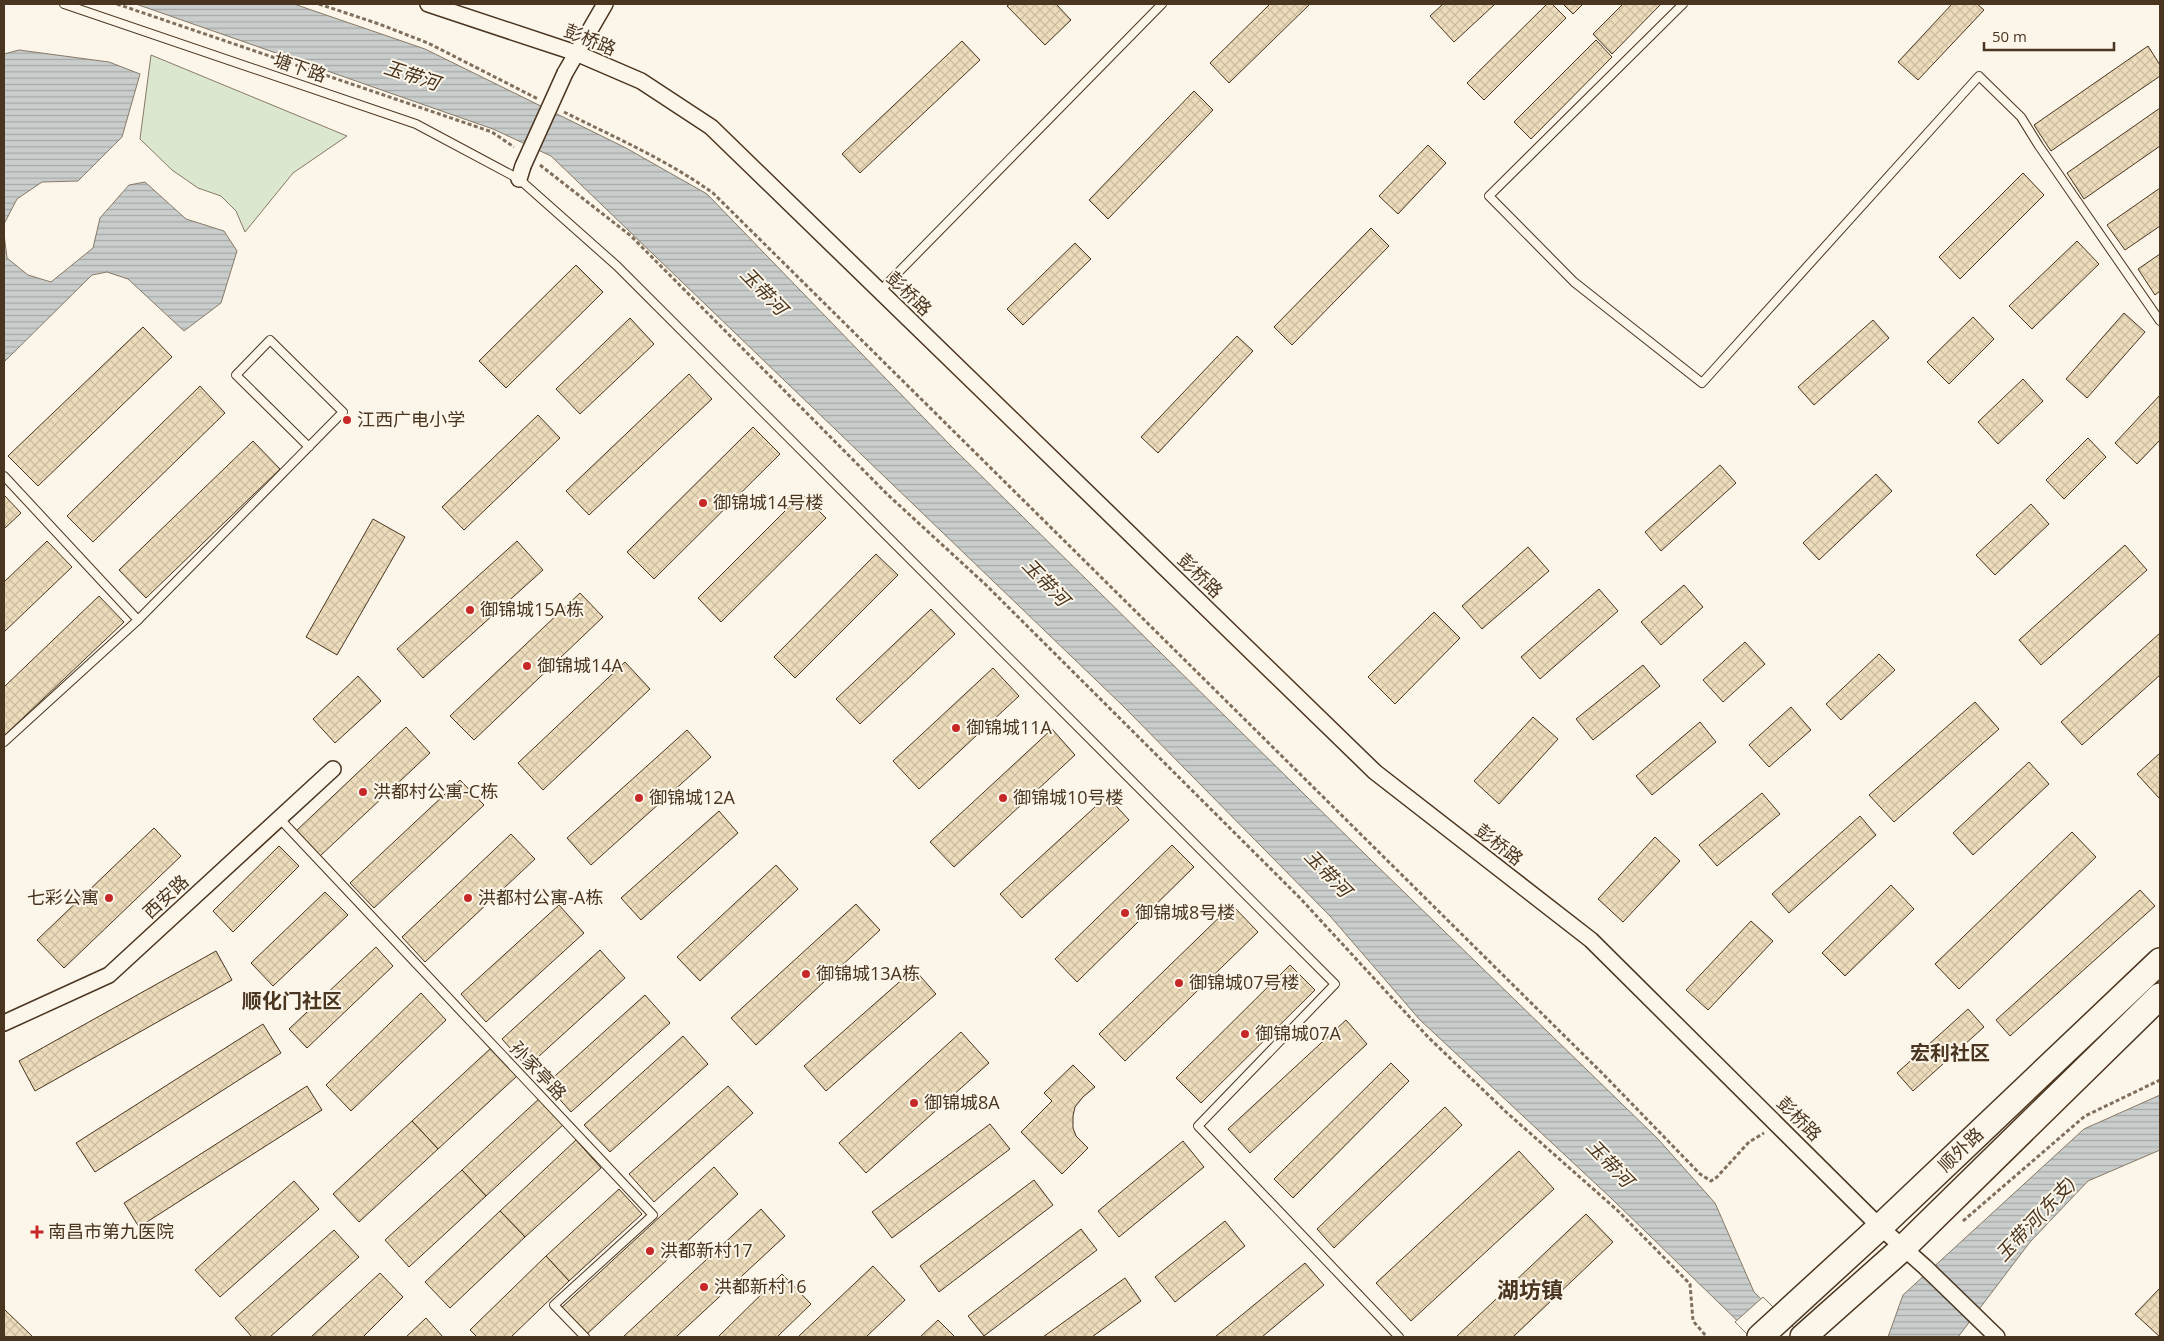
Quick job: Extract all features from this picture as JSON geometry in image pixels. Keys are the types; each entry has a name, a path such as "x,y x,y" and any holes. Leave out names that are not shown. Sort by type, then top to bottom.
{"main road":[{"name":"顺外路","path":"1760,1337 1880,1227 2160,961"},
{"name":"顺外路","path":"1803,1337 1902,1248 2160,996"}],"street":[{"name":"彭桥路","path":"428,4 576,53 641,81 711,127 1374,772 1591,940 1880,1227 1925,1267 1996,1337"},
{"path":"521,172 565,73 605,4"},
{"name":"西安路","path":"4,1023 110,974 333,768"}],"lane":[{"name":"塘下路","path":"64,4 416,124 521,172 617,266 1334,984 1198,1126 1399,1337"},
{"path":"880,291 1162,4"},
{"path":"1683,4 1489,196 1574,282 1702,383 1979,76 2021,117 2160,321"},
{"path":"4,742 138,620 309,447 343,412 270,340 236,375 309,447"},
{"path":"4,476 138,620"},
{"name":"孙家亭路","path":"279,818 653,1215 554,1305 585,1337"}],"path":[{"path":"319,4 385,26 428,43 539,99"},
{"path":"556,108 665,164 713,193 1591,1062 1700,1174 1711,1181 1718,1177 1749,1142 1763,1133 1785,1132"},
{"path":"1959,1224 2085,1116 2160,1080"}],"green space":[{"path":"151,55 347,136 293,173 245,232 236,211 221,196 198,188 172,170 140,139"}],"water":[{"name":"玉带河","path":"136,4 294,4 425,49 626,148 707,194 952,447 1371,860 1658,1139 1715,1203 1754,1292 1800,1337 1754,1337 1612,1199 1420,1020 1330,916 1123,706 551,156 493,129"},
{"path":"19,50 109,62 140,74 122,137 78,181 42,182 17,199 4,224 4,54"},
{"path":"145,182 186,219 224,231 237,251 221,303 184,331 128,279 107,272 92,275 4,362 4,234 7,258 28,275 51,282 93,248 100,218 129,185"},
{"name":"玉带河(东支)","path":"2160,1095 2160,1150 2088,1181 2030,1242 1958,1337 1888,1337 1903,1295 2084,1129"}],"pier":[{"path":"1763,1297 1802,1337 1750,1337 1735,1322"}],"building":[{"path":"1010,4 1056,4 1071,20 1045,45 1007,6"},
{"path":"1270,4 1310,4 1229,83 1210,63"},
{"path":"1443,4 1495,4 1454,42 1430,16"},
{"path":"1547,4 1552,4 1566,18 1484,100 1467,83"},
{"path":"1563,4 1583,4 1573,14"},
{"path":"1623,4 1661,4 1612,54 1593,34"},
{"path":"1952,4 1977,4 1984,10 1918,80 1898,62"},
{"path":"1596,40 1612,57 1531,139 1514,122"},
{"path":"962,41 980,60 860,173 842,154"},
{"path":"2148,46 2160,65 2160,76 2051,151 2034,125"},
{"path":"1194,91 1213,110 1108,219 1089,200"},
{"path":"2160,108 2160,146 2084,199 2067,173"},
{"path":"1428,145 1446,163 1398,214 1379,196"},
{"path":"2023,173 2044,195 1960,279 1939,257"},
{"path":"2160,188 2160,226 2125,250 2107,225"},
{"path":"1371,228 1389,246 1292,345 1274,327"},
{"path":"2077,241 2099,264 2032,329 2009,306"},
{"path":"1075,243 1091,259 1023,325 1007,309"},
{"path":"2160,254 2160,291 2155,295 2138,269"},
{"path":"576,265 603,292 506,388 479,361"},
{"path":"2124,313 2145,332 2087,398 2066,379"},
{"path":"1973,317 1994,339 1949,384 1927,362"},
{"path":"630,318 654,344 580,414 556,389"},
{"path":"1873,320 1889,338 1814,405 1798,387"},
{"path":"143,327 172,357 38,486 8,456"},
{"path":"1237,336 1253,351 1158,453 1141,437"},
{"path":"689,374 712,399 589,515 566,491"},
{"path":"2023,379 2043,401 1998,444 1978,422"},
{"path":"200,386 225,413 93,542 67,516"},
{"path":"2160,395 2160,440 2137,464 2115,443"},
{"path":"538,415 560,438 464,530 442,507"},
{"name":"御锦城14号楼","path":"753,427 780,454 654,579 627,552"},
{"path":"2088,438 2106,457 2064,499 2046,480"},
{"path":"253,441 280,469 146,598 119,570"},
{"path":"1720,465 1736,483 1661,551 1645,532"},
{"path":"1876,474 1892,491 1819,560 1803,543"},
{"path":"802,494 826,518 721,622 698,598"},
{"path":"4,495 21,513 4,529"},
{"path":"2031,504 2049,524 1995,575 1976,555"},
{"path":"373,519 405,537 337,655 306,637"},
{"path":"47,541 72,567 4,632 4,582"},
{"name":"御锦城15A栋","path":"517,541 543,570 423,678 397,649"},
{"path":"2125,545 2147,570 2041,665 2019,640"},
{"path":"1528,547 1549,571 1482,629 1462,606"},
{"path":"876,554 898,575 795,678 774,657"},
{"path":"1684,585 1703,607 1661,645 1641,622"},
{"path":"1599,589 1618,611 1540,679 1521,657"},
{"name":"御锦城14A","path":"580,593 603,617 474,740 450,716"},
{"path":"99,596 124,622 4,736 4,687"},
{"path":"931,609 955,634 860,724 836,699"},
{"path":"1434,612 1460,638 1395,704 1368,677"},
{"path":"2160,633 2160,675 2082,745 2061,722"},
{"path":"1745,642 1765,664 1723,702 1703,680"},
{"path":"1879,654 1895,670 1841,720 1826,704"},
{"path":"625,662 650,689 543,790 518,763"},
{"path":"1643,665 1660,686 1593,740 1576,719"},
{"name":"御锦城11A","path":"993,668 1019,696 919,789 893,761"},
{"path":"358,676 381,701 335,743 313,719"},
{"path":"1975,702 1999,729 1894,822 1869,795"},
{"path":"1791,707 1811,730 1769,767 1749,745"},
{"path":"1533,717 1558,739 1499,804 1474,781"},
{"path":"1700,722 1716,742 1652,795 1636,776"},
{"name":"洪都村公寓-C栋","path":"406,727 430,753 320,856 296,831"},
{"name":"御锦城10号楼","path":"1052,729 1075,755 954,867 930,842"},
{"name":"御锦城12A","path":"687,730 711,757 591,865 567,838"},
{"path":"2160,753 2160,797 2159,798 2137,774"},
{"path":"2029,762 2049,784 1973,855 1953,833"},
{"path":"460,780 484,805 374,908 350,883"},
{"path":"1762,793 1780,814 1717,866 1699,845"},
{"path":"1107,796 1129,820 1022,918 1000,894"},
{"path":"719,811 738,833 641,920 621,898"},
{"path":"1860,816 1876,835 1789,913 1772,894"},
{"name":"七彩公寓","path":"154,828 181,856 64,968 37,940"},
{"path":"2072,832 2096,857 1959,989 1935,964"},
{"name":"洪都村公寓-A栋","path":"511,834 535,859 425,962 402,937"},
{"path":"1655,837 1680,861 1623,922 1598,899"},
{"name":"御锦城8号楼","path":"1172,845 1194,867 1077,982 1055,959"},
{"path":"279,846 299,866 233,932 213,911"},
{"path":"776,865 798,889 700,981 677,957"},
{"path":"1891,885 1914,909 1845,976 1822,953"},
{"path":"2140,890 2155,906 2010,1036 1996,1020"},
{"path":"325,892 348,915 273,986 251,963"},
{"name":"御锦城13A栋","path":"856,904 880,930 756,1045 731,1018"},
{"path":"559,905 584,933 486,1022 461,994"},
{"name":"御锦城07号楼","path":"1232,905 1258,932 1125,1061 1099,1034"},
{"path":"1751,921 1773,941 1708,1010 1686,990"},
{"path":"376,947 393,966 307,1048 289,1029"},
{"path":"600,950 625,978 527,1067 502,1039"},
{"path":"216,951 232,980 35,1091 19,1061"},
{"name":"御锦城07A","path":"1290,965 1315,990 1201,1103 1176,1078"},
{"path":"914,969 936,994 826,1091 804,1066"},
{"path":"421,993 446,1020 351,1111 326,1085"},
{"path":"645,995 670,1023 571,1112 546,1084"},
{"path":"1968,1009 1984,1027 1913,1091 1897,1073"},
{"path":"1346,1020 1367,1044 1250,1153 1228,1129"},
{"path":"263,1024 281,1053 95,1172 76,1143"},
{"name":"御锦城8A","path":"961,1032 989,1063 866,1173 839,1143"},
{"path":"683,1036 708,1064 610,1152 584,1125"},
{"path":"491,1048 517,1076 438,1149 412,1121"},
{"path":"1391,1063 1409,1081 1293,1198 1274,1179"},
{"path":"1073,1065 1095,1087 1075,1107 1073,1116 1073,1128 1076,1136 1088,1148 1062,1174 1021,1132 1052,1101 1044,1093"},
{"path":"307,1086 322,1110 139,1227 124,1203"},
{"path":"728,1086 753,1113 654,1202 629,1174"},
{"path":"541,1097 565,1123 486,1196 462,1170"},
{"path":"1445,1107 1462,1125 1334,1248 1317,1229"},
{"path":"412,1121 438,1149 359,1222 333,1194"},
{"path":"990,1124 1010,1149 892,1238 872,1212"},
{"path":"576,1140 601,1168 525,1237 500,1211"},
{"path":"1183,1141 1204,1167 1119,1237 1098,1211"},
{"path":"1519,1151 1554,1189 1411,1321 1376,1283"},
{"name":"洪都新村17","path":"714,1167 738,1194 586,1335 561,1308"},
{"path":"462,1170 486,1196 409,1267 385,1240"},
{"path":"1034,1180 1053,1205 939,1292 920,1266"},
{"path":"294,1181 319,1209 220,1297 195,1270"},
{"path":"619,1189 642,1214 569,1281 546,1256"},
{"name":"洪都新村16","path":"761,1209 785,1236 676,1337 623,1337"},
{"path":"500,1211 525,1237 450,1308 425,1282"},
{"path":"1586,1214 1613,1242 1513,1337 1456,1337"},
{"path":"1225,1221 1245,1246 1175,1302 1155,1277"},
{"path":"1081,1229 1097,1250 984,1336 968,1316"},
{"path":"334,1230 359,1257 270,1337 252,1337 235,1318"},
{"path":"546,1256 569,1281 511,1337 477,1337 470,1330"},
{"path":"1305,1263 1324,1285 1262,1337 1215,1337"},
{"path":"873,1266 905,1300 866,1337 798,1337"},
{"path":"380,1273 403,1297 363,1337 311,1337"},
{"path":"782,1274 811,1304 777,1337 718,1337"},
{"path":"1125,1278 1141,1301 1092,1337 1043,1337"},
{"path":"2160,1288 2160,1337 2135,1314"},
{"path":"4,1309 33,1337 4,1337"},
{"path":"426,1318 443,1337 406,1337"},
{"path":"938,1320 955,1337 920,1337"}],"place":[{"name":"江西广电小学","path":"347,420"},
{"name":"御锦城14号楼","path":"703,503"},
{"name":"御锦城15A栋","path":"470,610"},
{"name":"御锦城14A","path":"527,666"},
{"name":"御锦城11A","path":"956,728"},
{"name":"洪都村公寓-C栋","path":"363,792"},
{"name":"御锦城12A","path":"639,798"},
{"name":"御锦城10号楼","path":"1003,798"},
{"name":"七彩公寓","path":"109,898"},
{"name":"洪都村公寓-A栋","path":"468,898"},
{"name":"御锦城8号楼","path":"1125,913"},
{"name":"御锦城13A栋","path":"806,974"},
{"name":"御锦城07号楼","path":"1179,983"},
{"name":"御锦城07A","path":"1245,1034"},
{"name":"御锦城8A","path":"914,1103"},
{"name":"南昌市第九医院","path":"37,1232"},
{"name":"洪都新村17","path":"650,1251"},
{"name":"洪都新村16","path":"704,1287"}],"district":[{"name":"顺化门社区","path":"292,1001"},
{"name":"宏利社区","path":"1950,1053"},
{"name":"湖坊镇","path":"1530,1290"}]}
